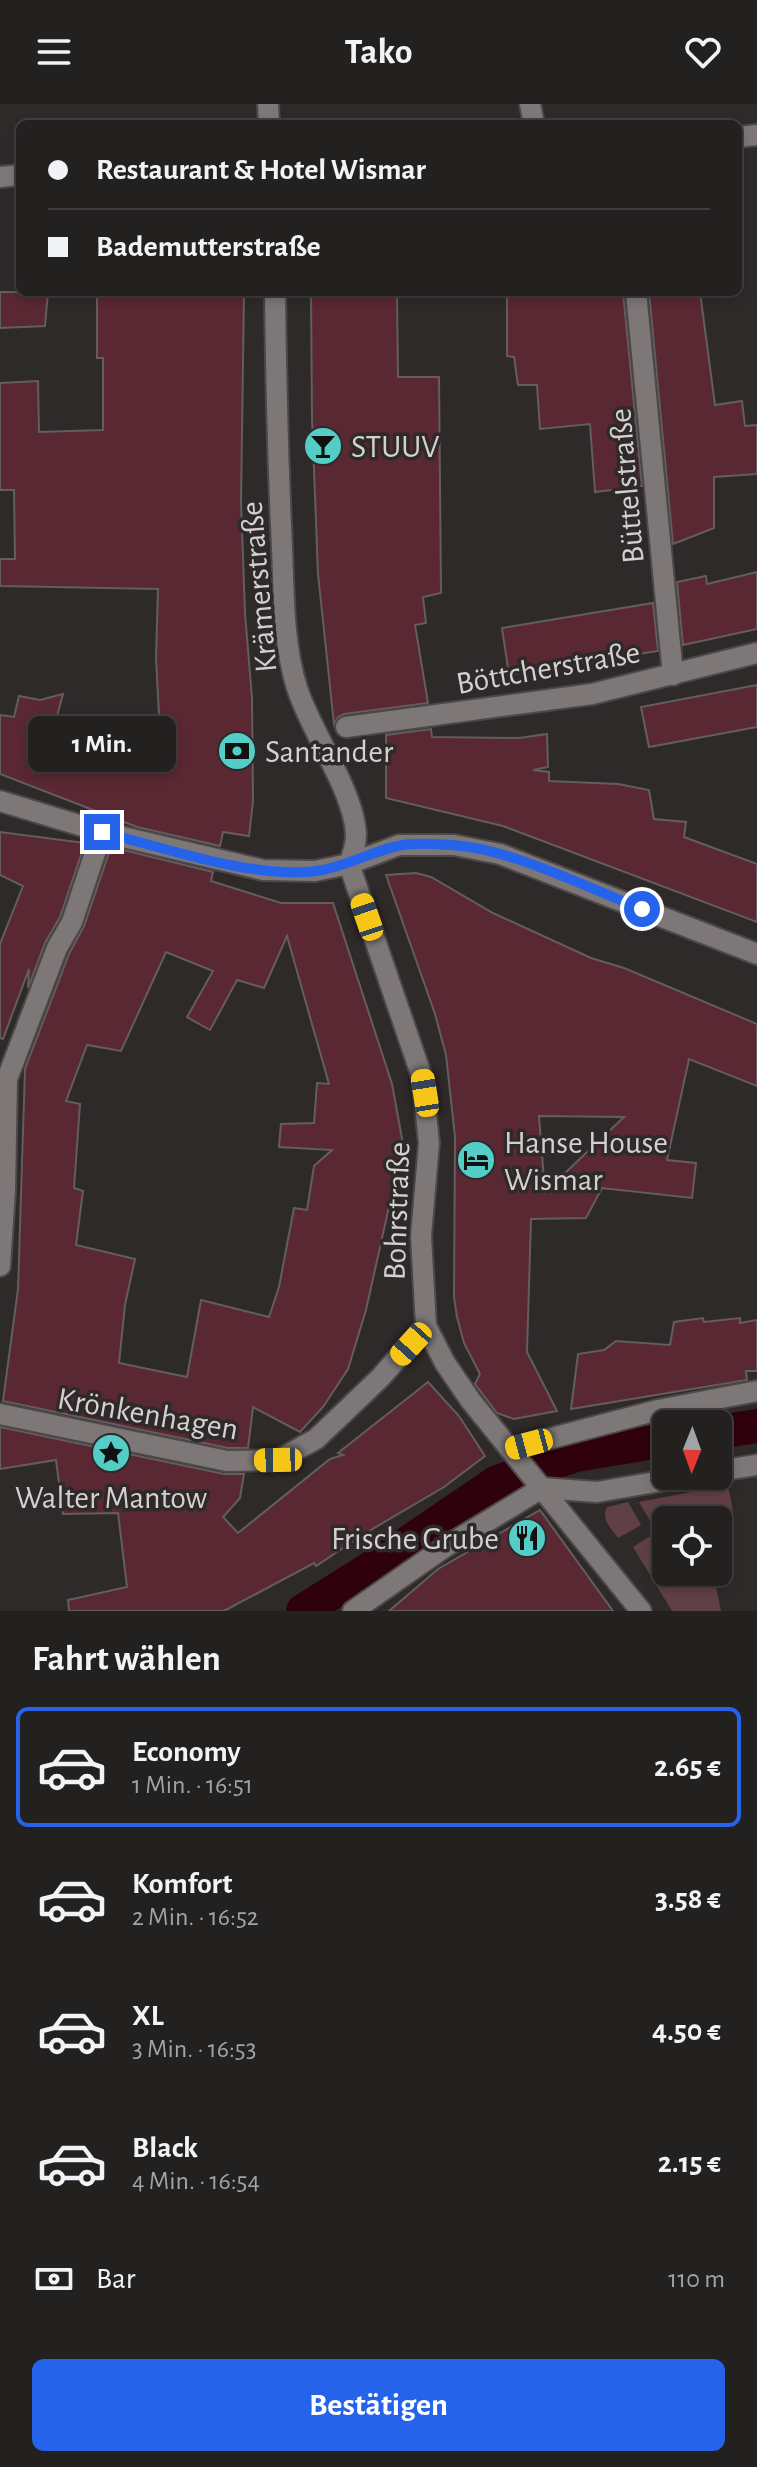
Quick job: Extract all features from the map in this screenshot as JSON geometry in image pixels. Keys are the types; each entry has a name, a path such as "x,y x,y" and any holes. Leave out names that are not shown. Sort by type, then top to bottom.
{"street":[{"name":"Krämerstraße","path":"275,296 277,443 285,619 296,686 309,721 348,799 353,818 355,847 349,864"},
{"name":"Büttelstraße","path":"636,296 673,675"},
{"name":"Böttcherstraße","path":"346,727 592,694 757,653"},
{"path":"0,801 102,832 244,867 315,871 349,864 399,845 454,845 500,854 757,954"},
{"path":"0,1266 7,1079 57,948 72,922 102,832"},
{"name":"Bohrstraße","path":"349,864 422,1077 426,1099 429,1143 421,1236 426,1326 462,1388 641,1611"},
{"name":"Krönkenhagen","path":"0,1414 227,1461 278,1460 316,1439 380,1378 426,1326"},
{"path":"510,1449 658,1410 757,1391"},
{"path":"732,1469 757,1465"},
{"path":"353,1611 445,1547 542,1488 597,1492 652,1483"}],"shaded area":[{"path":"702,1490 729,1490 733,1511 732,1506 652,1506 652,1524 639,1502"},
{"path":"628,1502 641,1525 618,1538 608,1524 605,1512 607,1507"},
{"path":"652,1535 652,1578 633,1547"},
{"path":"657,1586 716,1586 721,1611 672,1611"}],"building":[{"path":"0,292 16,292 16,296 48,296 45,326 0,328"},
{"path":"97,296 244,296 241,502 252,698 253,801 249,836 223,832 220,846 137,827 0,774 0,715 14,717 19,696 40,700 63,694 51,738 114,760 148,767 152,752 161,753 156,658 158,589 0,586 0,559 15,559 14,490 0,490 0,383 38,381 39,432 103,430 103,358 97,358"},
{"path":"311,296 397,296 398,377 439,377 441,593 423,597 426,623 415,625 428,703 344,714 334,724 318,574"},
{"path":"507,296 623,296 642,486 595,492 590,424 540,429 537,385 518,385 514,357 507,356"},
{"path":"649,296 701,296 715,405 742,401 745,426 757,425 757,474 714,477 714,528 673,544"},
{"path":"757,572 757,629 683,645 677,582 706,576 707,584"},
{"path":"653,603 658,651 509,675 502,628"},
{"path":"757,685 757,727 649,747 641,707"},
{"path":"431,729 432,737 519,738 547,734 548,767 533,770 549,772 549,781 618,784 649,790 654,819 686,822 684,837 757,864 757,922 503,826 386,798 386,735"},
{"path":"0,832 85,843 60,917 45,943 28,988 29,969 3,1039 0,1038 0,944 23,886 0,875"},
{"path":"111,847 213,872 211,881 281,903 333,903 392,1084 403,1144 366,1310 348,1369 323,1407 300,1432 253,1407 248,1448 228,1448 3,1401 18,1289 25,1069 69,954 84,926","holes":["287,936 329,1084 317,1083 314,1123 281,1124 279,1147 332,1150 314,1166 307,1210 294,1208 279,1287 269,1317 201,1300 187,1377 119,1363 125,1305 135,1259 76,1245 83,1191 74,1188 80,1104 66,1101 87,1045 121,1051 166,952 213,971 187,1017 210,1030 237,980 264,988"]},
{"path":"416,873 431,877 493,913 591,958 624,968 757,1024 757,1086 689,1059 667,1160 696,1163 692,1198 602,1188 586,1218 531,1219 527,1352 557,1411 514,1419 497,1413 475,1384 480,1374 464,1343 454,1297 455,1137 446,1055 435,1014 386,875","holes":["539,1116 624,1117 545,1192"]},
{"path":"703,1318 704,1322 740,1318 740,1323 757,1320 757,1371 746,1371 747,1380 571,1409 578,1354 604,1350 616,1341 670,1345 674,1322"},
{"path":"428,1382 459,1416 485,1456 444,1487 316,1566 314,1563 224,1611 69,1611 68,1600 127,1587 118,1513 63,1514 56,1460 0,1469 0,1427 224,1474 244,1474 240,1498 223,1517 238,1533 330,1459 343,1455 338,1453"},
{"path":"540,1510 613,1611 389,1611 438,1569"}],"waterway":[{"path":"732,1430 757,1426"},
{"path":"303,1611 497,1482 576,1455 652,1442"}],"place":[{"name":"STUUV","path":"323,446"},
{"name":"Santander","path":"237,751"},
{"name":"Hanse House Wismar","path":"476,1160"},
{"name":"Walter Mantow","path":"111,1453"},
{"name":"Frische Grube","path":"527,1538"}],"route":[{"path":"102,832 263,870 315,871 349,864 399,845 454,845 500,854 642,909"}]}
